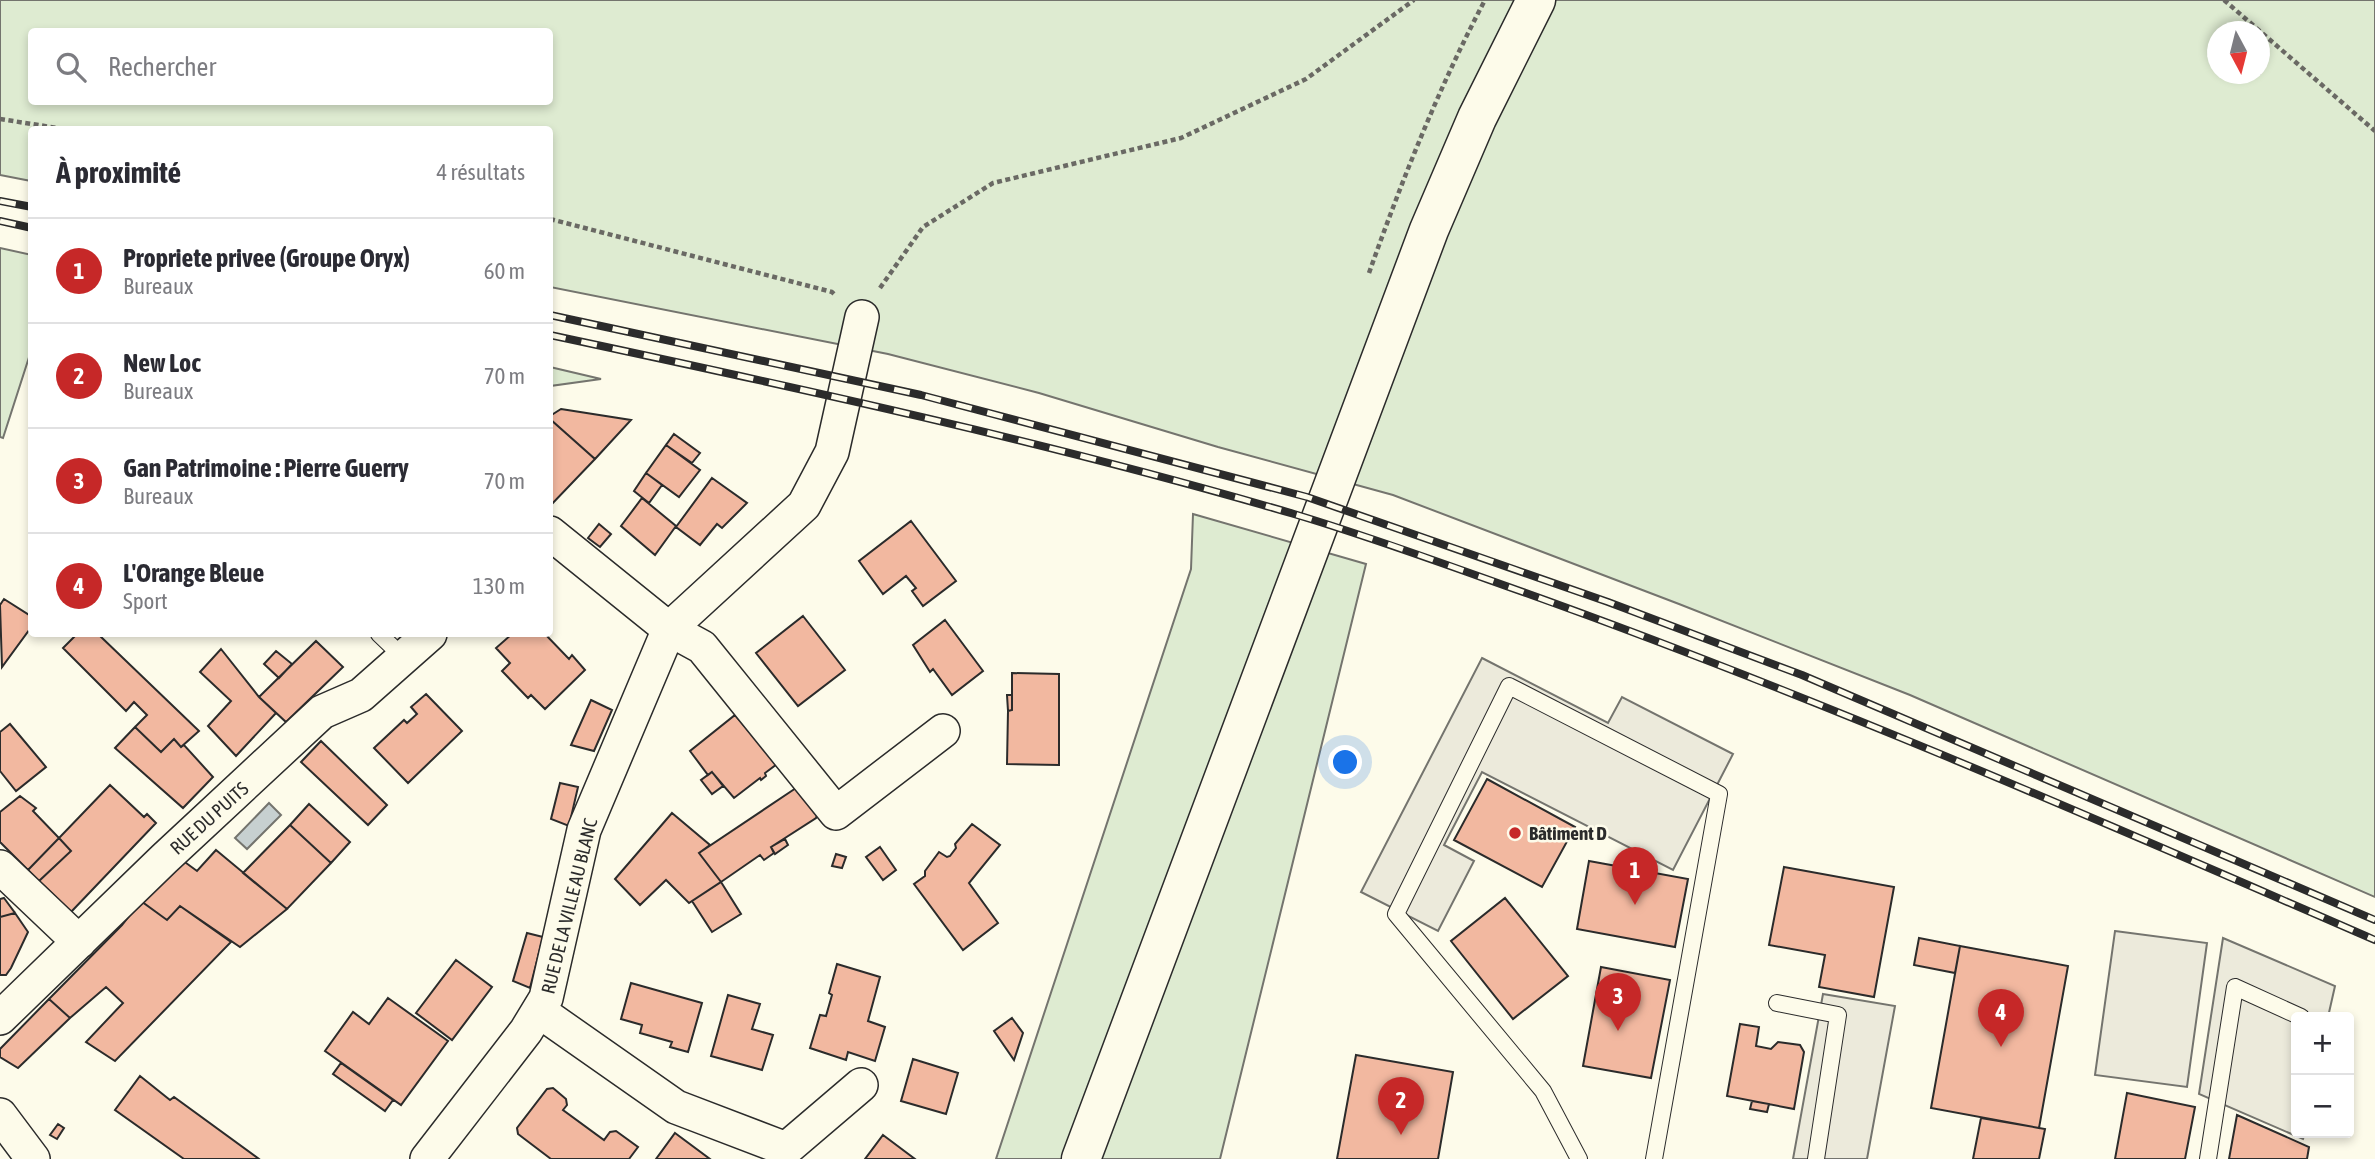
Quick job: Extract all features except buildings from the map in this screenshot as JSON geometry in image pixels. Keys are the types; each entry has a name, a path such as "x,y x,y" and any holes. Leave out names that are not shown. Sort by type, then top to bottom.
{"main road":[{"path":"1081,1159 1429,229 1477,118 1536,0"}],"street":[{"name":"RUE DE LA VILLE AU BLANC","path":"427,1159 527,1031 546,999 584,830 669,629 804,505 832,452 862,317"},
{"path":"553,535 669,629 702,647 836,813 943,732"},
{"name":"RUE DU PUITS","path":"0,1018 164,859 322,712 361,695 426,637"},
{"path":"0,867 79,942"},
{"path":"539,1011 676,1107 786,1149 861,1085"},
{"path":"0,1115 33,1159"}],"lane":[{"path":"382,637 403,657"},
{"path":"1579,1159 1543,1091 1396,915 1509,686 1719,794 1654,1159"},
{"path":"2208,1159 2235,987 2291,1012"},
{"path":"1777,1003 1838,1015 1816,1159"}],"path":[{"path":"553,220 832,292 862,317 923,227 993,184 1181,138 1306,79 1414,0"},
{"path":"2224,0 2375,131"},
{"path":"0,119 45,126"}],"green space":[{"path":"0,0 2375,0 2375,897 1910,695 1393,495 1218,447 1039,393 888,354 553,288 553,126 28,126 28,180 0,175"},
{"path":"0,248 28,254 28,360 3,438 0,437"},
{"path":"553,368 601,379 553,386"},
{"path":"1193,514 1366,564 1220,1159 996,1159 1191,569"}],"shaded area":[{"path":"1482,658 1608,723 1622,697 1733,754 1673,870 1482,772 1444,845 1474,861 1438,931 1361,892"},
{"path":"269,803 281,815 247,849 235,838"},
{"path":"2115,931 2207,943 2187,1087 2095,1075"},
{"path":"2223,938 2335,986 2329,1012 2291,1012 2291,1134 2199,1094"},
{"path":"1823,994 1895,1006 1867,1159 1793,1159"}],"railway":[{"path":"0,201 28,206"},
{"path":"0,221 28,227"},
{"path":"553,316 921,395 1307,497 1608,602 1802,675 2375,920"},
{"path":"553,336 1017,440 1202,488 1352,532 1631,632 1845,715 2058,803 2375,940"}],"place":[{"name":"Bâtiment D","path":"1515,833"},
{"name":"Propriete privee (Groupe Oryx)","path":"1635,905"},
{"name":"Gan Patrimoine : Pierre Guerry","path":"1618,1031"},
{"name":"L'Orange Bleue","path":"2001,1047"},
{"name":"New Loc","path":"1401,1135"}]}
